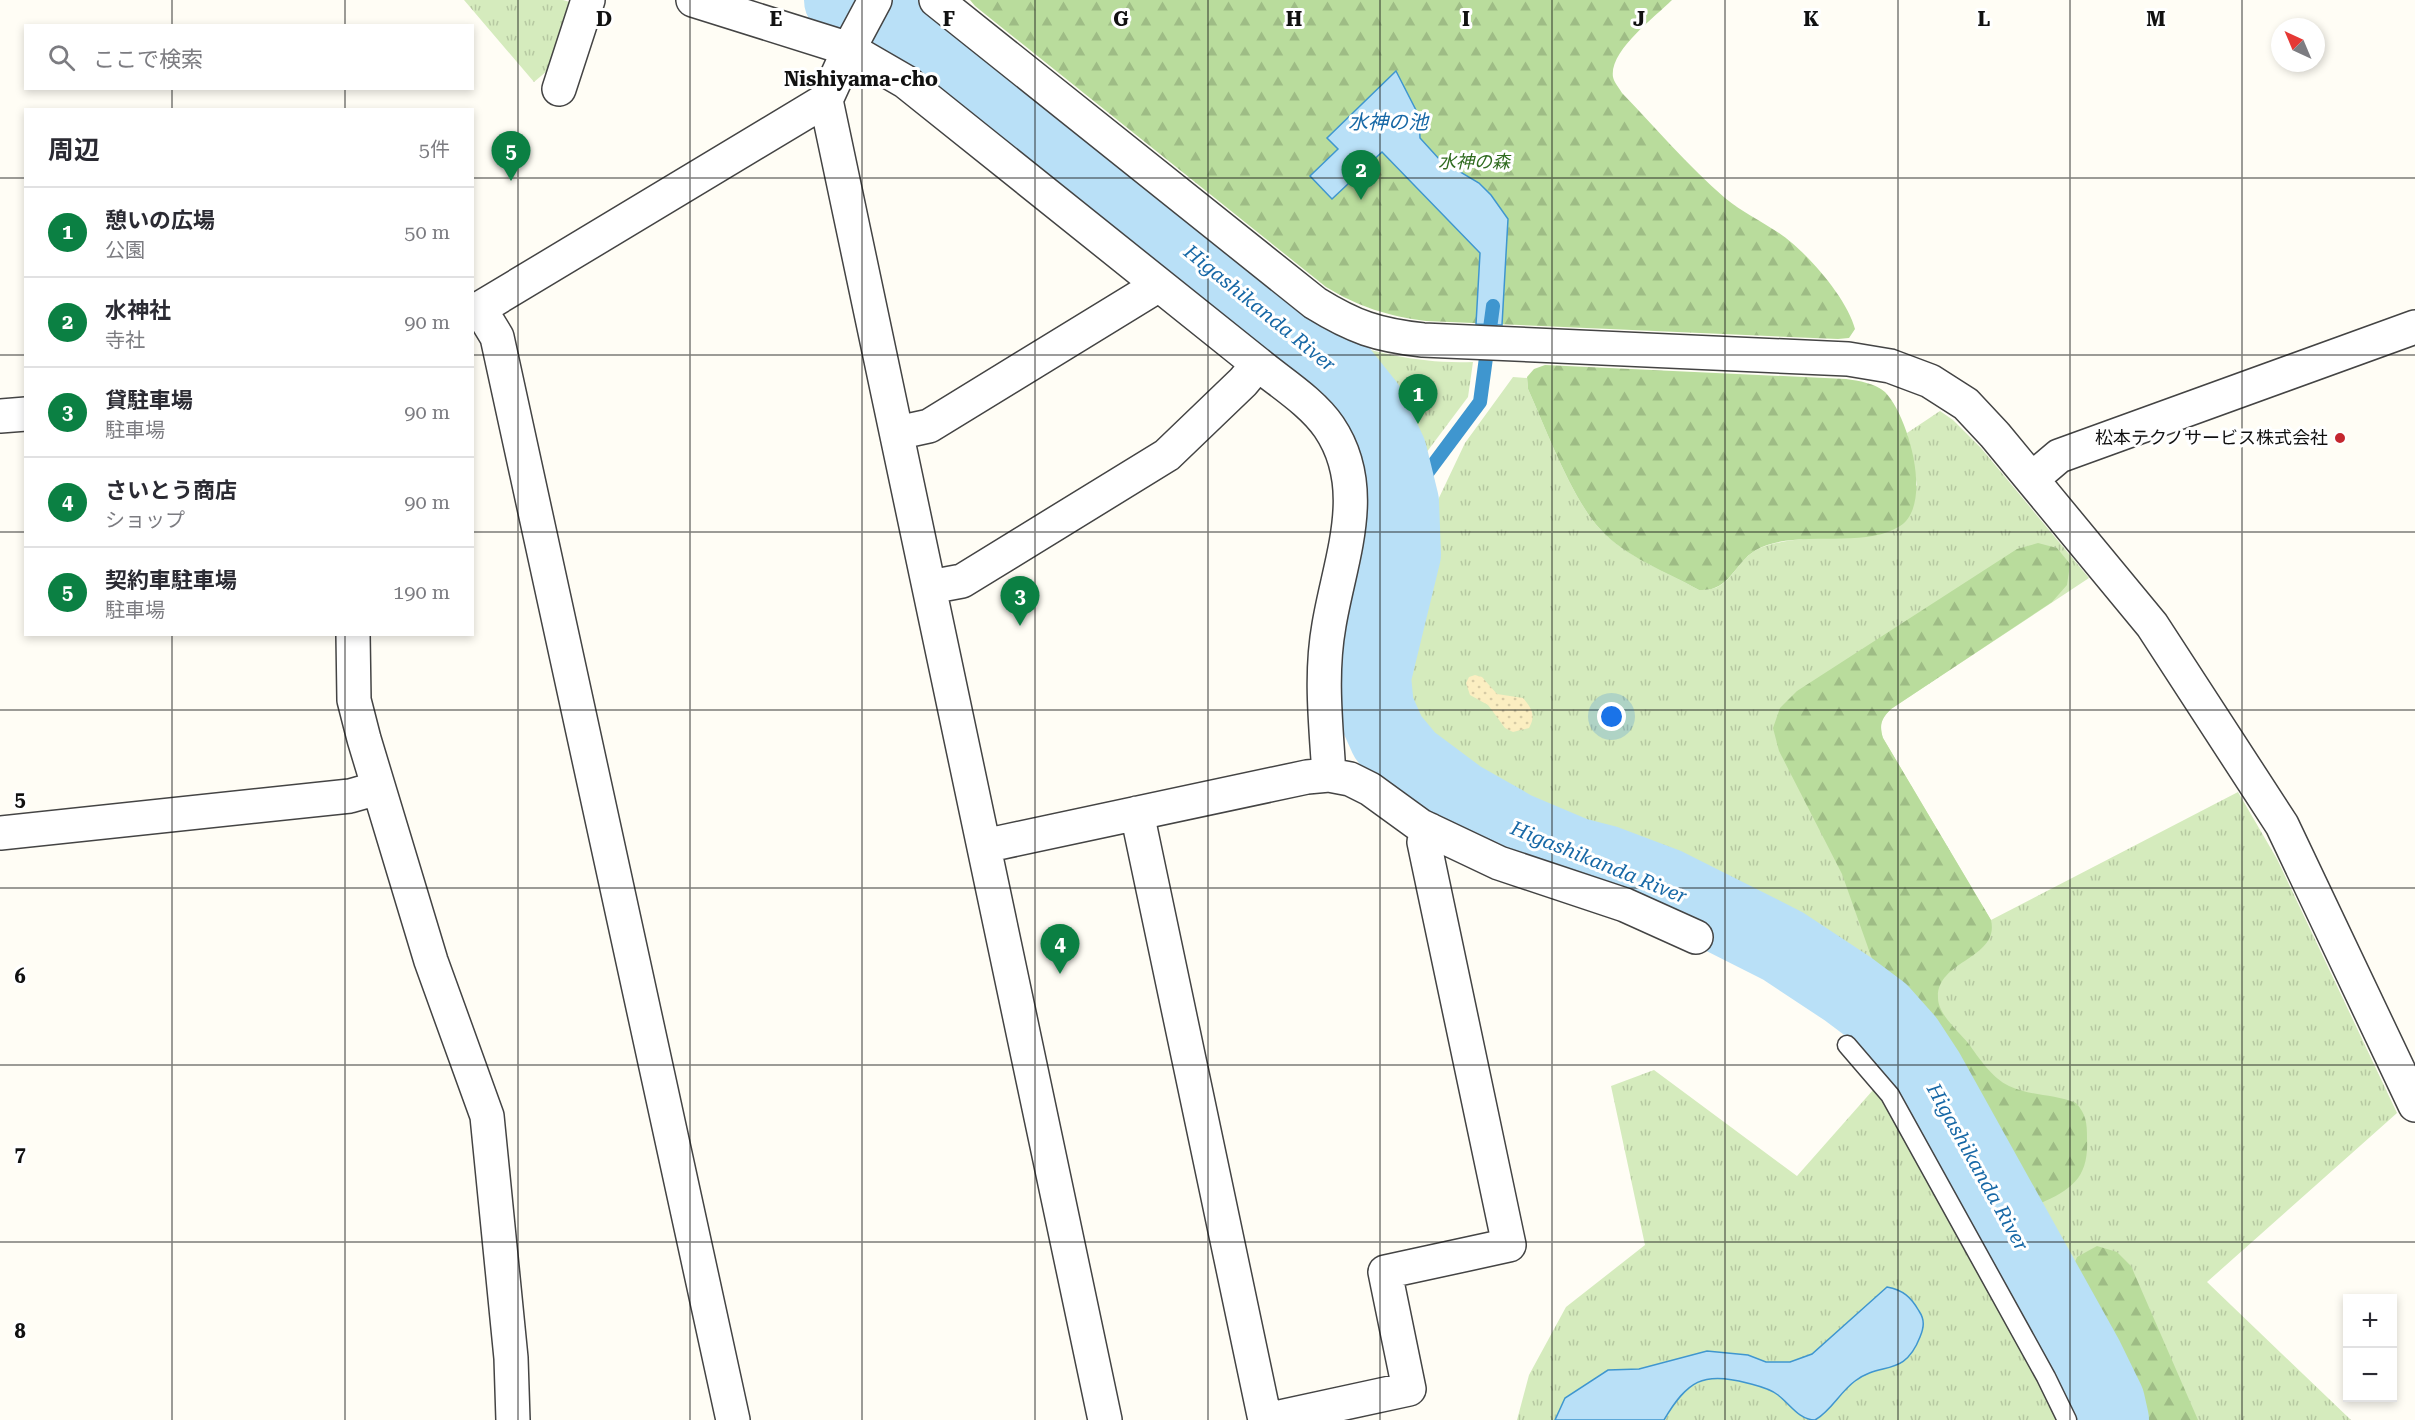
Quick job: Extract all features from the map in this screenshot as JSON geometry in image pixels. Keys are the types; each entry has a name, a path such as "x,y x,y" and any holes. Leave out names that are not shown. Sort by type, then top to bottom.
{"street":[{"path":"559,89 588,0"},
{"path":"693,0 850,46 906,82 1306,403 1328,426 1344,455 1352,487 1351,520 1328,627 1324,695 1329,775"},
{"path":"734,1420 497,337 476,311 826,100 874,0"},
{"path":"936,0 1314,303 1348,323 1385,336 1472,343 1848,359 1890,366 1930,381 1966,405 2032,479 2152,625 2277,817 2415,1105"},
{"path":"826,100 1103,1420"},
{"path":"897,433 929,426 1159,285"},
{"path":"2032,479 2059,456 2415,327"},
{"path":"930,587 962,581 1167,455 1244,382 1258,364"},
{"path":"0,416 24,414"},
{"path":"353,636 354,700 378,788 431,962 487,1116 511,1358 513,1420"},
{"path":"984,846 1307,777 1329,775 1350,779 1370,789 1399,813 1499,863 1625,905 1696,937"},
{"path":"0,833 350,796 378,788"},
{"path":"1137,813 1266,1420 1409,1389 1384,1272 1509,1245 1424,842 1430,830"}],"lane":[{"path":"1847,1045 1890,1095 2046,1377 2067,1420"}],"green space":[{"path":"464,0 563,0 573,3 554,65 534,82"},
{"name":"水神の森","path":"970,0 1672,0 1635,35 1618,56 1614,67 1615,83 1711,186 1731,203 1790,241 1813,263 1844,303 1855,329 1849,338 1838,339 1426,321 1386,313 1362,305 1326,287"},
{"path":"1327,337 1399,356 1435,361 1473,362 1468,397 1408,477 1394,436 1376,402"},
{"path":"1545,365 1846,379 1872,384 1885,392 1894,403 1909,439 1916,480 1915,499 1910,515 1900,526 1868,537 1789,540 1771,544 1748,556 1718,587 1699,590 1647,563 1610,539 1579,500 1560,463 1528,389 1527,377 1534,369"},
{"path":"1513,377 1527,378 1528,389 1560,463 1579,500 1600,529 1634,556 1699,590 1719,586 1750,555 1769,545 1800,539 1879,534 1917,485 1907,433 1940,411 1953,420 1981,448 2089,578 1891,709 1882,722 1883,738 1991,920 2238,792 2277,859 2397,1113 2207,1282 2351,1420 2130,1420 2125,1396 2101,1348 1943,1062 1913,1020 1892,998 1831,952 1742,901 1685,874 1545,820 1478,787 1429,753 1408,732 1397,708 1392,678 1437,502 1465,443"},
{"path":"2038,543 2057,548 2070,564 2067,585 2052,602 1891,709 1883,719 1881,729 1883,738 1991,920 1991,933 1986,943 1978,952 1947,975 1940,985 1938,998 1941,1010 1997,1078 2025,1092 2076,1103 2085,1119 2087,1151 2082,1172 2070,1187 2039,1204 2024,1199 2012,1186 1943,1062 1920,1029 1893,999 1877,973 1842,874 1779,751 1773,728 1780,708 1797,691 2017,549"},
{"path":"1896,1064 1909,1083 2067,1366 2088,1409 2090,1420 1517,1420 1529,1375 1566,1307 1645,1245 1611,1086 1654,1070 1797,1176"},
{"path":"2097,1246 2117,1252 2131,1266 2198,1420 2130,1420 2125,1396 2073,1297 2069,1277 2077,1257"}],"sand":[{"path":"1475,675 1482,677 1497,694 1523,698 1532,712 1529,728 1513,732 1505,728 1488,705 1470,695 1466,683 1469,677"}],"water":[{"name":"水神の池","path":"1396,71 1419,116 1420,138 1440,160 1479,183 1491,195 1508,219 1502,325 1476,324 1480,253 1382,152 1332,199 1310,176 1338,149 1327,138"},
{"path":"1887,1287 1906,1295 1921,1314 1922,1330 1914,1350 1899,1364 1874,1371 1855,1381 1826,1412 1815,1420 1799,1414 1778,1395 1767,1389 1719,1378 1698,1382 1689,1388 1680,1396 1664,1420 1555,1420 1565,1398 1608,1370 1639,1369 1707,1351 1748,1355 1766,1362 1790,1362 1812,1354"}],"waterway":[{"name":"Higashikanda River","path":"843,0 894,24 977,80 1334,366 1366,406 1388,453 1400,502 1402,554 1372,677 1375,708 1388,737 1408,761 1459,799 1515,831 1574,856 1605,864 1666,887 1783,946 1880,1013 1905,1041 1926,1073 2084,1357 2106,1402 2110,1420"},
{"path":"1401,508 1480,402 1493,306"}],"place":[{"name":"契約車駐車場","path":"511,181"},
{"name":"水神社","path":"1361,200"},
{"name":"憩いの広場","path":"1418,424"},
{"name":"松本テクノサービス株式会社","path":"2340,438"},
{"name":"貸駐車場","path":"1020,626"},
{"name":"さいとう商店","path":"1060,974"}],"district":[{"name":"Nishiyama-cho","path":"861,79"}]}
